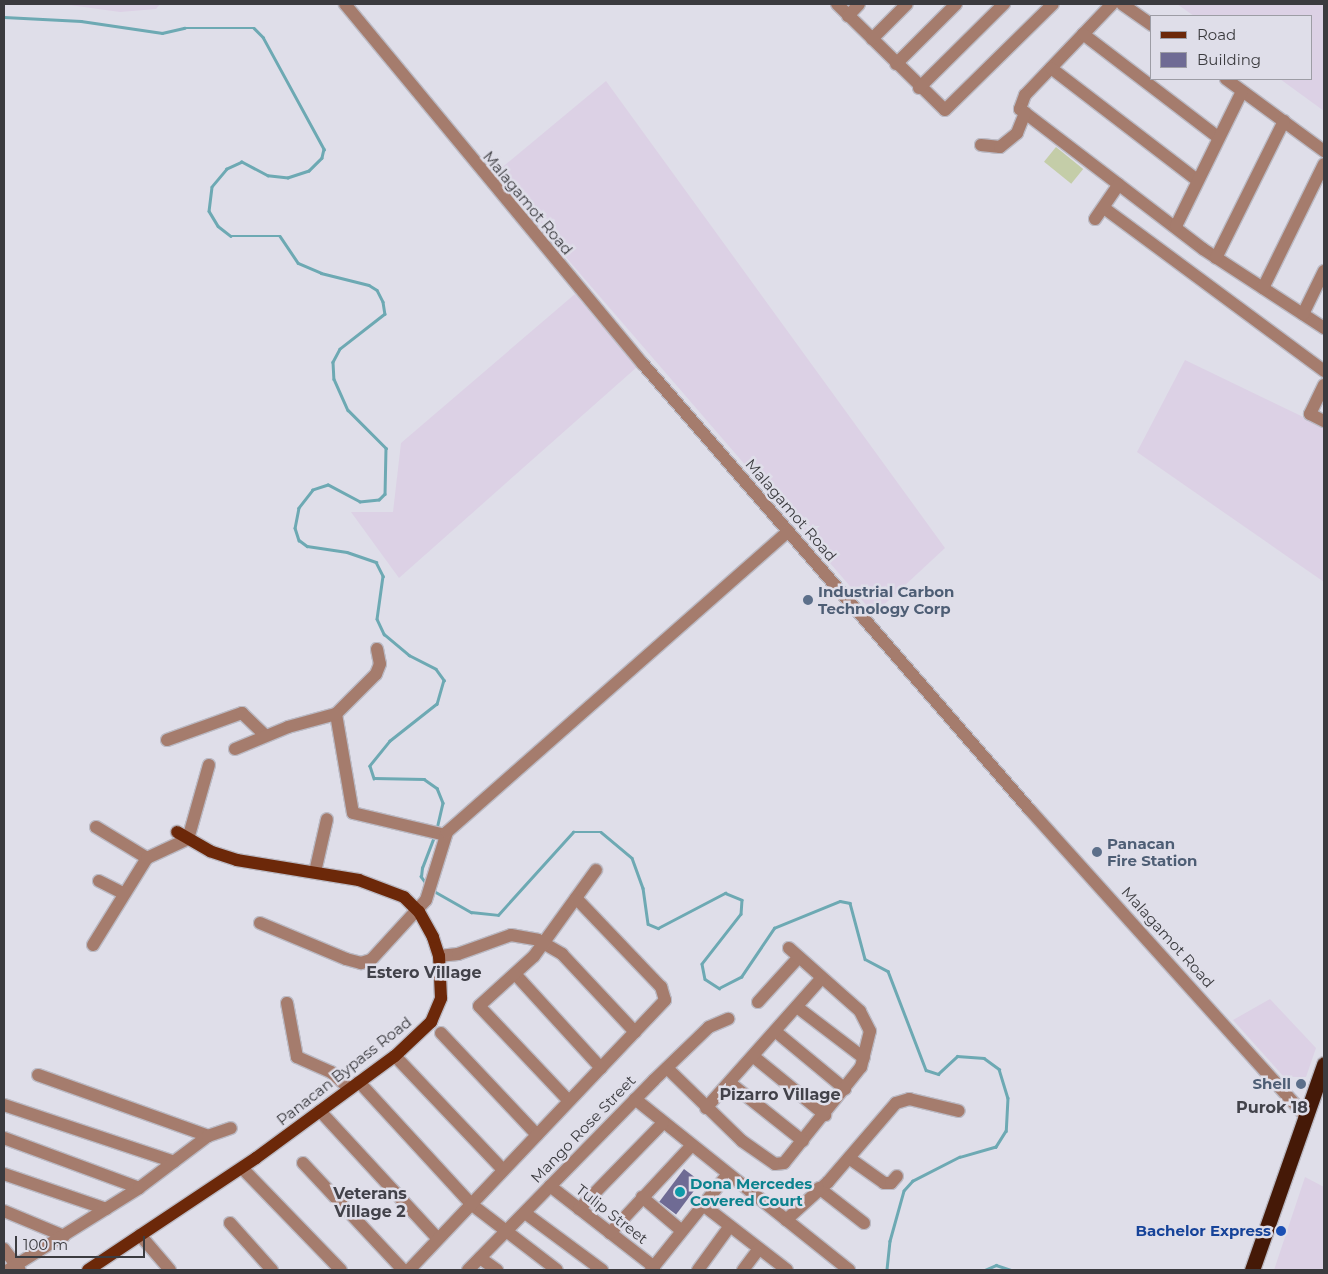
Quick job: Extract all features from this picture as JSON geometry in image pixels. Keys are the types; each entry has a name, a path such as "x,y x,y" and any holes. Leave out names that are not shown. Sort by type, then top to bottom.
{"highway":[{"path":"1252,1270 1324,1064"}],"main road":[{"name":"Panacan Bypass Road","path":"88,1270 242,1168 355,1086 419,1036 438,1009 439,956 418,912 404,897 384,887 315,872 236,860 182,836"}],"street":[{"name":"Malagamot Road","path":"345,4 544,248 788,532 1030,810 1306,1116"},
{"path":"837,4 919,88 940,108 947,109 1054,4"},
{"path":"848,16 859,4"},
{"path":"872,39 907,4"},
{"path":"896,64 956,4"},
{"path":"919,88 1004,4"},
{"path":"1112,4 1020,102 1020,109 1216,258 1324,328"},
{"path":"1122,4 1150,24"},
{"path":"1084,34 1219,138"},
{"path":"1051,68 1198,181"},
{"path":"1227,80 1324,151"},
{"path":"1176,226 1242,91"},
{"path":"981,145 1000,148 1017,133 1025,113"},
{"path":"1216,258 1284,121"},
{"path":"1263,288 1324,164"},
{"path":"1095,219 1119,184"},
{"path":"1104,208 1324,371"},
{"path":"1303,314 1324,272"},
{"path":"1324,385 1310,414 1324,421"},
{"path":"260,923 361,964 377,955 418,912 431,888 439,833 788,532"},
{"path":"235,749 265,736 336,714 376,674 380,664 377,649"},
{"path":"167,740 242,713 265,736"},
{"path":"336,714 353,813 439,833"},
{"path":"93,945 147,858 182,836 209,765"},
{"path":"315,872 327,819"},
{"path":"96,827 147,858"},
{"path":"568,1100 479,1006 516,975 545,943 596,870"},
{"path":"99,881 124,894"},
{"path":"409,1270 437,1238 663,1002 665,992 576,898"},
{"path":"439,956 458,954 515,934 545,943 562,954 634,1032"},
{"path":"667,1068 742,1142 775,1164 784,1162 825,1115 844,1089 864,1058 870,1031 866,1019 820,980 789,948"},
{"path":"758,1002 798,958"},
{"path":"516,975 600,1068"},
{"path":"706,1108 754,1057 820,980"},
{"path":"287,1003 297,1057 331,1072 355,1086 471,1204 556,1270"},
{"path":"798,1006 864,1058"},
{"name":"Mango Rose Street","path":"468,1270 709,1027 728,1019"},
{"path":"775,1031 844,1089"},
{"path":"441,1033 537,1135"},
{"path":"395,1056 503,1170"},
{"path":"754,1057 825,1115"},
{"path":"38,1076 208,1136"},
{"path":"730,1083 803,1141"},
{"path":"786,1220 849,1158 896,1103 909,1099 959,1111"},
{"path":"635,1100 786,1220 832,1265 849,1270"},
{"path":"4,1105 6,1102 174,1162"},
{"path":"320,1111 437,1238"},
{"path":"579,1209 664,1123"},
{"path":"4,1249 15,1268 139,1188 208,1136 230,1128"},
{"path":"4,1138 139,1188"},
{"path":"610,1233 692,1145"},
{"path":"849,1158 884,1182 891,1183 897,1176"},
{"path":"303,1163 402,1270"},
{"path":"242,1168 340,1270"},
{"path":"4,1174 106,1208"},
{"path":"652,1268 728,1174"},
{"name":"Tulip Street","path":"550,1186 652,1268"},
{"path":"819,1188 864,1223"},
{"path":"642,1197 682,1231"},
{"path":"703,1205 786,1270"},
{"path":"4,1211 64,1236"},
{"path":"525,1213 602,1270"},
{"path":"230,1223 272,1270"},
{"path":"698,1270 730,1226"},
{"path":"140,1236 166,1269"},
{"path":"743,1270 759,1249"},
{"path":"480,1258 497,1270"}],"shaded area":[{"path":"62,4 160,4 156,9 120,12"},
{"path":"1177,4 1324,4 1324,111 1281,80 1313,80 1313,15 1193,15"},
{"path":"606,81 945,548 874,614 494,174"},
{"path":"575,294 637,367 399,578 351,512 393,512 401,443"},
{"path":"1185,360 1324,427 1324,582 1137,452"},
{"path":"1270,999 1316,1048 1306,1077 1284,1077 1233,1020"},
{"path":"1305,1177 1324,1187 1324,1270 1274,1270"}],"green space":[{"path":"1056,147 1083,169 1071,184 1044,162"}],"building":[{"name":"Dona Mercedes Covered Court","path":"684,1169 701,1182 676,1214 659,1202"}],"waterway":[{"path":"4,17 81,21 162,33 184,28 254,28 263,37 324,149 322,158 309,171 288,178 268,176 242,162 227,169 212,187 209,211 218,226 231,236 280,236 298,263 321,273 369,285 377,290 383,302 385,314 340,349 333,362 334,379 348,410 386,448 385,494 379,500 360,502 328,485 313,490 299,508 295,528 299,540 307,546 347,552 376,562 383,576 377,619 384,634 409,655 436,669 444,680 437,704 390,741 370,766 374,778 424,779 437,788 443,803 437,829"},
{"path":"434,891 471,912 498,915 573,832 601,832 632,858 643,888 648,924 658,928 725,893 742,900 741,914 702,964 705,979 719,988 741,977 774,928 840,901 850,903 865,959 888,971 926,1070 938,1074 957,1056 984,1058 999,1069 1008,1098 1006,1131 996,1147 960,1157 913,1181 904,1191 890,1241 887,1270"},
{"path":"426,884 421,877 422,868 434,836"},
{"path":"985,1270 996,1265 1011,1270"}],"place":[{"name":"Industrial Carbon Technology Corp","path":"808,600"},
{"name":"Panacan Fire Station","path":"1097,852"},
{"name":"Shell","path":"1301,1084"},
{"name":"Dona Mercedes Covered Court","path":"680,1192"},
{"name":"Bachelor Express","path":"1281,1231"}],"district":[{"name":"Estero Village","path":"424,973"},
{"name":"Pizarro Village","path":"780,1095"},
{"name":"Purok 18","path":"1272,1108"},
{"name":"Veterans Village 2","path":"370,1203"}]}
